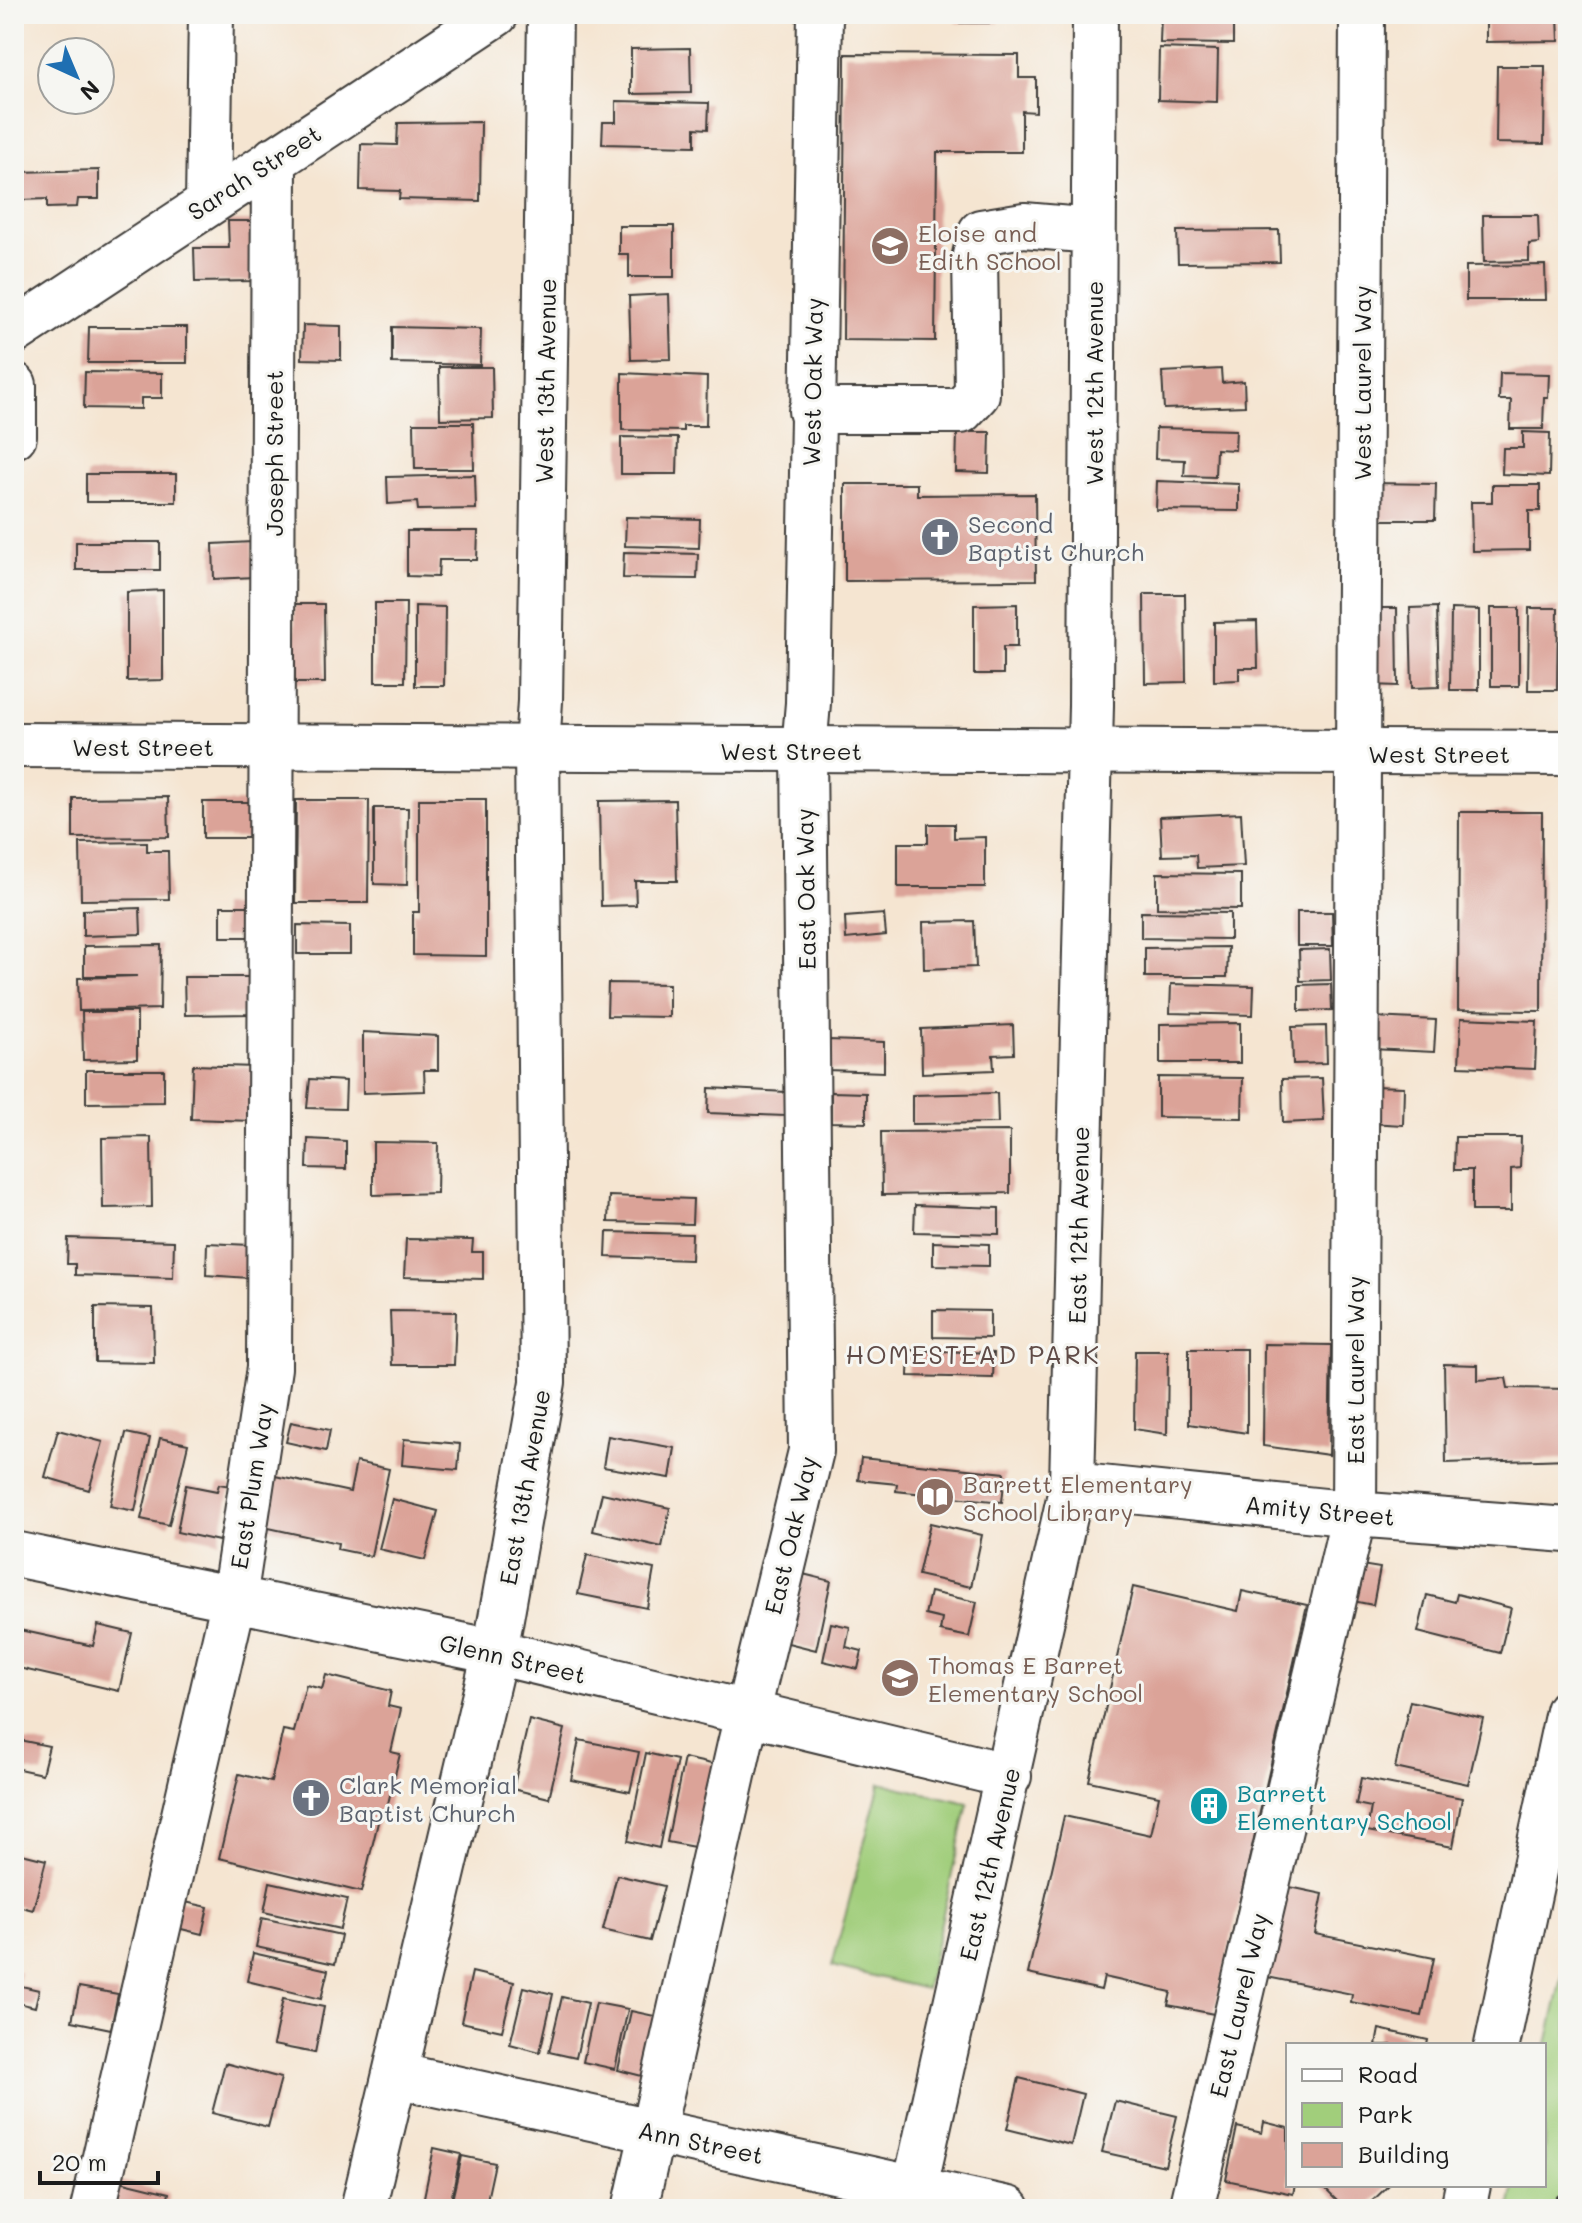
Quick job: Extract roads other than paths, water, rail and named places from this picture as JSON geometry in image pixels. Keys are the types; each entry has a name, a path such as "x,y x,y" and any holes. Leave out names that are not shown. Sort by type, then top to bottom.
{"street":[{"path":"208,203 211,14"},
{"name":"Sarah Street","path":"14,332 496,14"},
{"name":"West 13th Avenue","path":"537,748 541,669 550,14"},
{"name":"West Oak Way","path":"804,750 808,703 820,14"},
{"name":"West 12th Avenue","path":"1088,752 1092,689 1095,14"},
{"name":"West Laurel Way","path":"1357,752 1360,692 1362,14"},
{"name":"Joseph Street","path":"270,747 273,698 274,159"},
{"path":"811,411 961,411 977,394 975,255 981,232 1024,225 1093,231"},
{"path":"14,385 14,436"},
{"name":"West Street","path":"14,745 1568,753"},
{"name":"East Plum Way","path":"93,2209 234,1599 269,1368 270,747"},
{"name":"East 13th Avenue","path":"363,2209 495,1652 543,1382 537,748"},
{"name":"East Oak Way","path":"635,2209 747,1713 811,1451 804,750"},
{"name":"East 12th Avenue","path":"912,2199 1072,1485 1088,752"},
{"name":"East Laurel Way","path":"1191,2209 1354,1514 1357,752"},
{"name":"Amity Street","path":"1072,1485 1354,1514 1568,1530"},
{"name":"Glenn Street","path":"14,1554 495,1652 1009,1776"},
{"path":"1497,2043 1568,1711"},
{"name":"Ann Street","path":"395,2075 652,2131 912,2199 1008,2209"},
{"path":"1463,2209 1468,2187"}],"place":[{"name":"Eloise and Edith School","path":"890,246"},
{"name":"Second Baptist Church","path":"940,537"},
{"name":"Barrett Elementary School Library","path":"935,1497"},
{"name":"Thomas E Barret Elementary School","path":"900,1678"},
{"name":"Clark Memorial Baptist Church","path":"311,1798"},
{"name":"Barrett Elementary School","path":"1209,1806"}],"district":[{"name":"HOMESTEAD PARK","path":"973,1354"}]}
